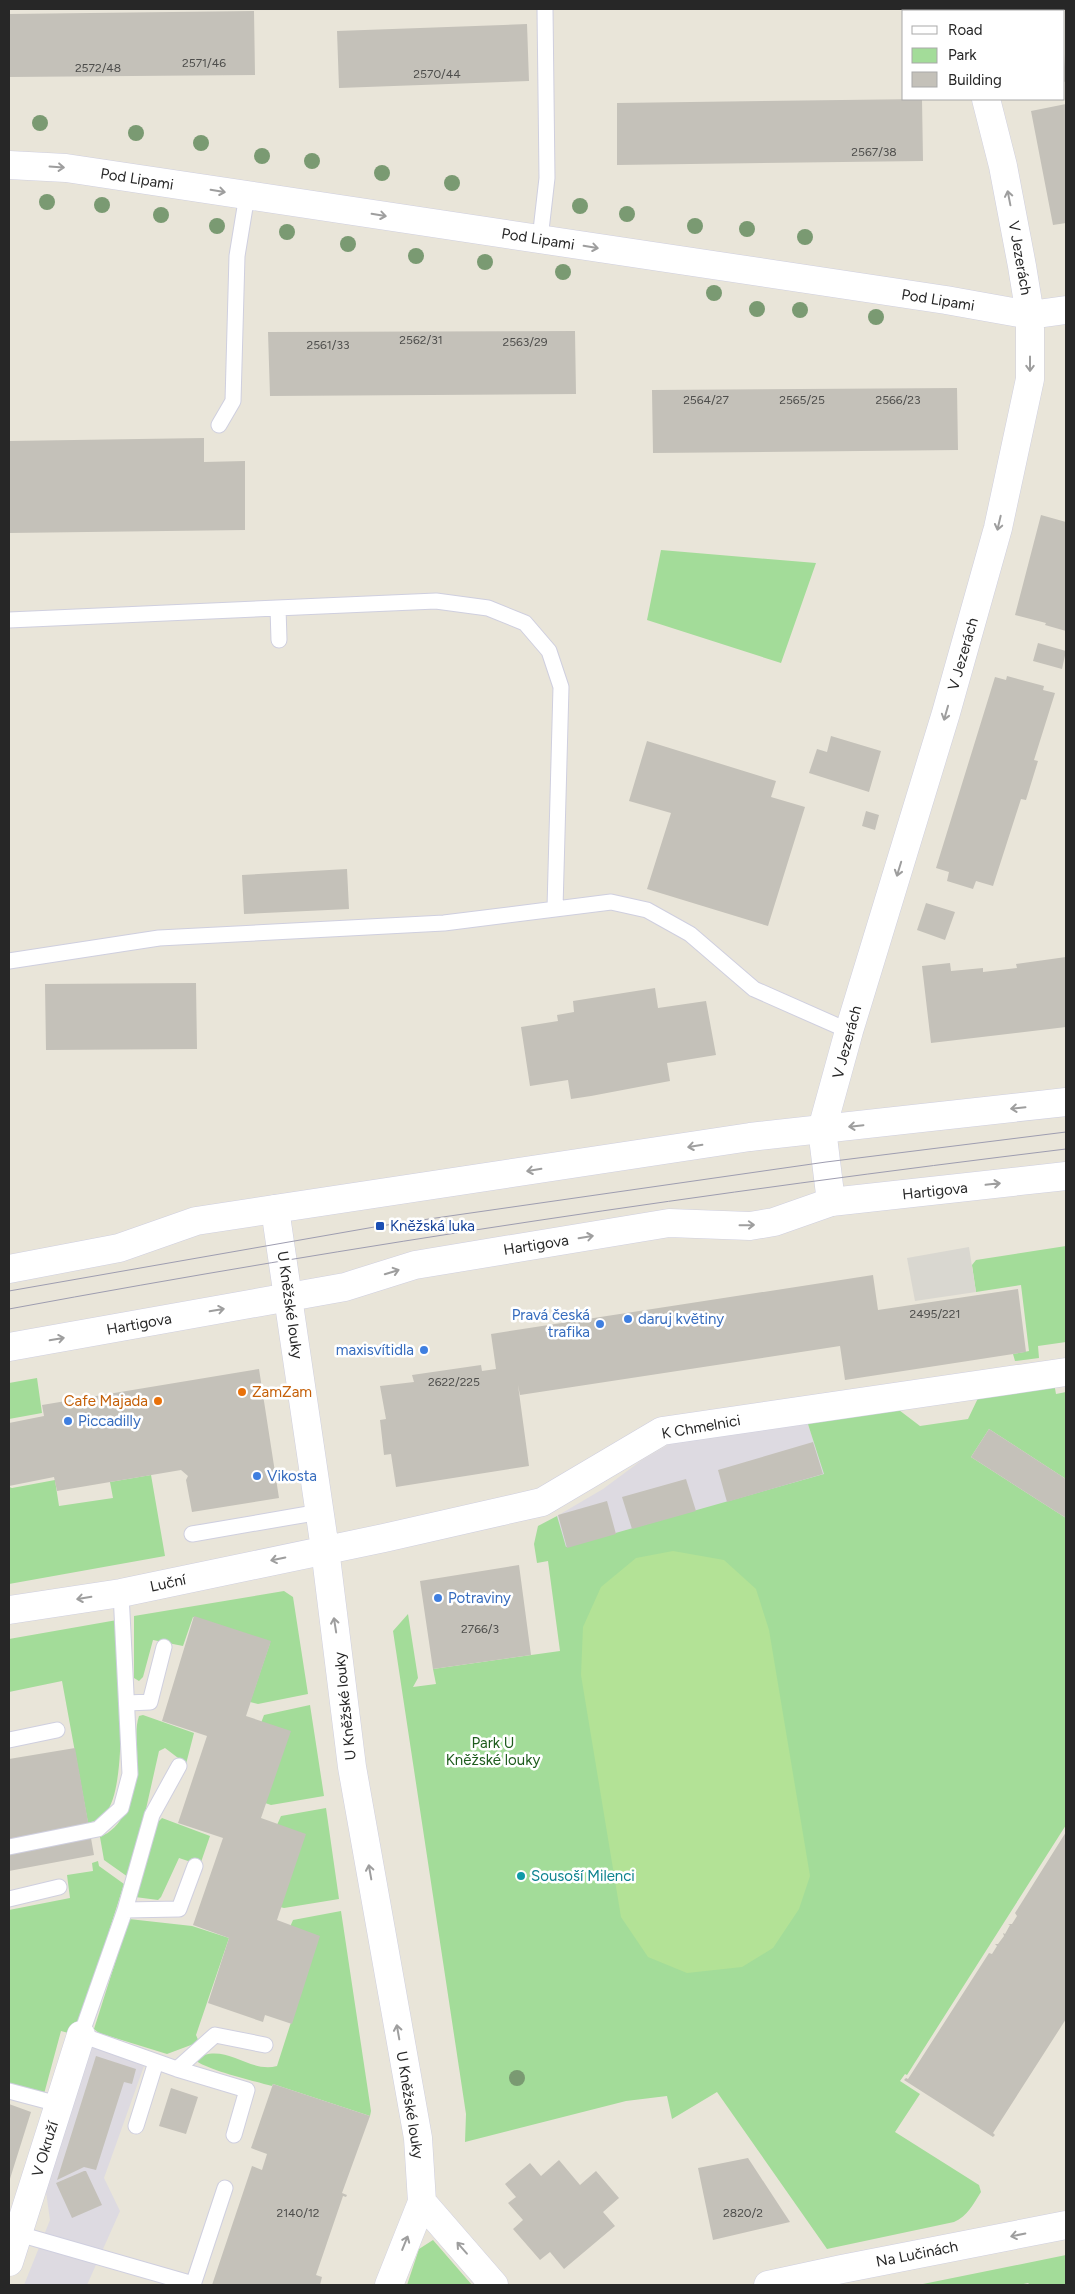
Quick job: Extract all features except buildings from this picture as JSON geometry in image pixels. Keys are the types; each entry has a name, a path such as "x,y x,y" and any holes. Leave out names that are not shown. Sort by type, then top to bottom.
{"street":[{"name":"V Jezerách","path":"831,1202 822,1129 849,1031 946,713 998,528 1030,379 1030,315 1003,166 986,100"},
{"name":"Pod Lipami","path":"9,165 66,168 927,297 1030,315 1066,310"},
{"path":"9,1269 119,1248 196,1221 276,1208 750,1137 1066,1102"},
{"name":"Hartigova","path":"9,1348 346,1287 415,1265 669,1223 762,1224 774,1222 831,1202 1066,1176"},
{"name":"U Kněžské louky","path":"276,1208 320,1512 352,1766 418,2138 422,2202 389,2285"},
{"name":"K Chmelnici","path":"325,1549 384,1538 542,1502 662,1431 1066,1372"},
{"name":"Luční","path":"9,1610 122,1593 325,1549"},
{"name":"V Okruží","path":"9,2262 58,2104 82,2035"},
{"path":"422,2202 494,2285"},
{"name":"Na Lučinách","path":"768,2285 844,2277 1066,2225"}],"lane":[{"path":"540,239 547,178 545,9"},
{"path":"219,426 233,401 237,256 247,195"},
{"path":"9,620 436,600 488,608 525,623 549,651 561,687 556,908"},
{"path":"278,608 279,640"},
{"path":"9,961 159,938 444,923 611,902 647,910 690,934 754,989 849,1031"},
{"path":"192,1534 320,1512"},
{"path":"9,1847 98,1829 121,1808 130,1774 122,1593"},
{"path":"128,1703 150,1702 164,1647"},
{"path":"9,1740 57,1730"},
{"path":"179,1766 152,1815 125,1910 82,2035 156,2062 247,2090 234,2135"},
{"path":"125,1910 179,1909 195,1866"},
{"path":"9,1899 60,1887"},
{"path":"177,2069 215,2035 265,2045"},
{"path":"136,2126 156,2062"},
{"path":"9,2091 58,2104"},
{"path":"19,2234 193,2285 225,2188"}],"shaded area":[{"path":"969,1247 976,1292 915,1301 907,1258"},
{"path":"807,1421 826,1479 565,1548 557,1516 603,1489 642,1460 673,1442"},
{"path":"89,2045 144,2066 104,2178 120,2211 87,2285 24,2285 50,2220 45,2185"}],"green space":[{"path":"661,550 816,563 781,663 647,620"},
{"path":"1066,1246 1066,1342 1038,1346 1039,1358 1015,1361 1013,1354 1029,1351 1021,1285 976,1292 972,1265 976,1260"},
{"path":"37,1378 42,1413 9,1419 9,1383"},
{"name":"Park U Kněžské louky","path":"1054,1383 1056,1394 1066,1392 1066,1479 989,1429 971,1457 1066,1518 1066,1825 907,2075 905,2074 900,2081 920,2094 895,2132 979,2185 981,2192 970,2209 954,2222 827,2249 717,2092 672,2119 667,2096 626,2101 465,2142 466,2114 393,1631 408,1614 418,1678 413,1687 436,1684 433,1669 560,1651 548,1561 537,1563 534,1544 538,1526 557,1516 566,1547 824,1474 807,1421 895,1407 920,1426 968,1419 980,1394"},
{"path":"151,1475 165,1556 9,1584 9,1487 55,1480 59,1506 113,1498 110,1482"},
{"path":"673,1551 724,1560 756,1589 769,1630 810,1876 799,1909 773,1948 742,1967 687,1973 648,1957 621,1917 581,1675 583,1627 601,1587 636,1558"},
{"path":"284,1591 293,1597 308,1694 258,1704 250,1702 270,1643 193,1617 183,1646 153,1640 143,1677 139,1681 134,1678 134,1616"},
{"path":"117,1620 121,1722 118,1778 113,1799 105,1814 98,1820 88,1823 62,1681 9,1692 9,1639"},
{"path":"310,1705 324,1796 271,1805 265,1803 261,1723 264,1715"},
{"path":"143,1715 194,1733 186,1764 165,1748 159,1751 128,1877 104,1860 100,1837 117,1825 132,1795 136,1773 136,1733 139,1716"},
{"path":"326,1808 339,1899 284,1908 280,1907 277,1825 281,1816"},
{"path":"162,1818 210,1836 200,1865 179,1858 158,1900 135,1897 158,1822"},
{"path":"98,1861 99,1866 124,1884 76,2035 61,2031 44,2094 9,2084 9,1910 70,1898 67,1875 93,1871 92,1863"},
{"path":"341,1911 371,2111 370,2116 273,2084 272,2086 220,2071 195,2060 205,2055 216,2054 226,2055 256,2066 277,2066 318,1938 290,1927 293,1920"},
{"path":"129,1919 192,1926 229,1938 196,2035 199,2042 167,2054 99,2033 94,2029"},
{"path":"433,2240 472,2285 407,2285 419,2249"},
{"path":"1066,2255 1066,2285 1030,2285 1028,2283 1019,2285 918,2285"}],"tram line":[{"path":"9,1291 380,1226 826,1162 1066,1132"},
{"path":"9,1309 404,1241 668,1201 1066,1149"}],"place":[{"name":"Kněžská luka","path":"380,1226"},
{"name":"daruj květiny","path":"628,1319"},
{"name":"Pravá česká trafika","path":"600,1324"},
{"name":"maxisvítidla","path":"424,1350"},
{"name":"ZamZam","path":"242,1392"},
{"name":"Cafe Majada","path":"158,1401"},
{"name":"Piccadilly","path":"68,1421"},
{"name":"Vikosta","path":"257,1476"},
{"name":"Potraviny","path":"438,1598"},
{"name":"Sousoší Milenci","path":"521,1876"}]}
